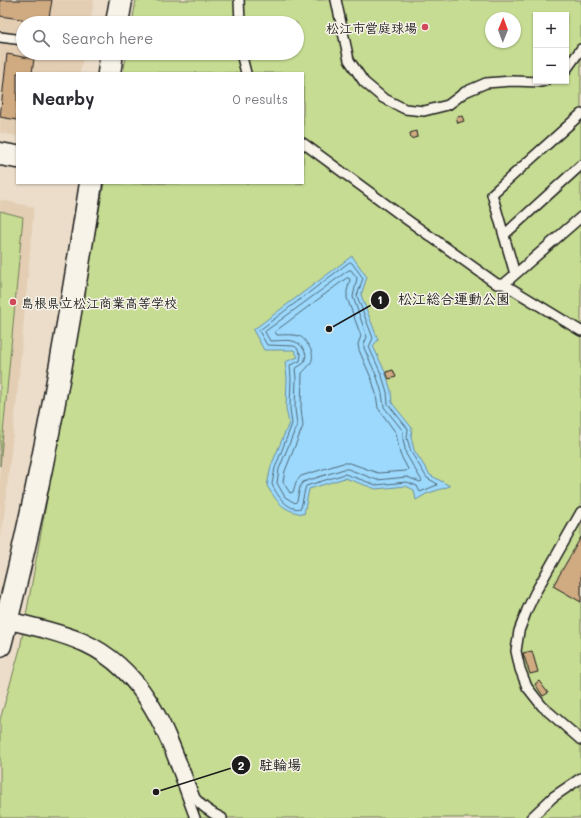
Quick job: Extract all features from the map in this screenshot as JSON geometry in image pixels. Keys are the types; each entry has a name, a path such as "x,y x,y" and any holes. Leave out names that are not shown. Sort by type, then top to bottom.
{"street":[{"path":"118,16 120,0"},
{"path":"109,72 111,60"},
{"path":"0,154 16,157"},
{"path":"0,645 47,444 91,184"}],"lane":[{"path":"239,0 240,16"},
{"path":"336,0 348,60 364,82 383,98 405,109 424,111 448,105 465,92 486,83 533,82"},
{"path":"0,37 16,39"},
{"path":"569,66 581,50"},
{"path":"243,60 246,72"},
{"path":"515,274 492,194 581,114"},
{"path":"304,144 380,201 496,284 504,284 581,331"},
{"path":"504,235 581,164"},
{"path":"504,284 581,217"},
{"path":"581,512 532,599 520,631 516,651 520,669 527,687 542,706 581,740"},
{"path":"7,620 59,637 85,648 111,664 122,673 140,695 154,717 173,760 195,818"},
{"path":"7,620 70,633 108,652 128,668 146,689 164,720 195,798 208,811 222,818"},
{"path":"531,818 553,797 581,778"}],"shaded area":[{"path":"0,0 94,0 91,16 16,16 16,60 83,60 80,72 16,72 16,136 0,133"},
{"name":"島根県立松江商業高等学校","path":"0,200 34,207 17,397 3,525 0,538"}],"green space":[{"path":"136,0 581,0 581,818 0,818 0,720 20,649 104,184 304,184 304,72 123,72 126,60 304,60 304,16 133,16"},
{"path":"0,211 23,217 0,466"}],"water":[{"path":"352,256 367,277 361,295 378,340 373,346 386,374 391,391 392,403 412,428 411,437 414,450 430,475 450,486 426,494 416,500 414,490 406,486 376,489 345,478 309,489 304,514 297,513 291,511 278,502 267,486 271,466 289,423 286,409 287,378 285,362 298,357 294,350 264,350 253,330"}],"building":[{"path":"0,0 52,0 49,16 16,16 16,18 0,16"},
{"path":"7,54 16,56 16,60 34,60 32,72 16,72 16,120 0,117"},
{"path":"462,116 464,121 458,123 456,117"},
{"path":"416,131 417,137 411,139 410,133"},
{"path":"393,370 396,377 389,379 386,372"},
{"path":"581,537 581,602 553,586"},
{"path":"532,651 538,672 530,674 523,653"},
{"path":"539,681 548,693 543,696 535,684"}],"place":[{"name":"松江市営庭球場","path":"425,27"},
{"name":"島根県立松江商業高等学校","path":"13,302"},
{"name":"松江総合運動公園","path":"329,329"},
{"name":"駐輪場","path":"156,792"}]}
